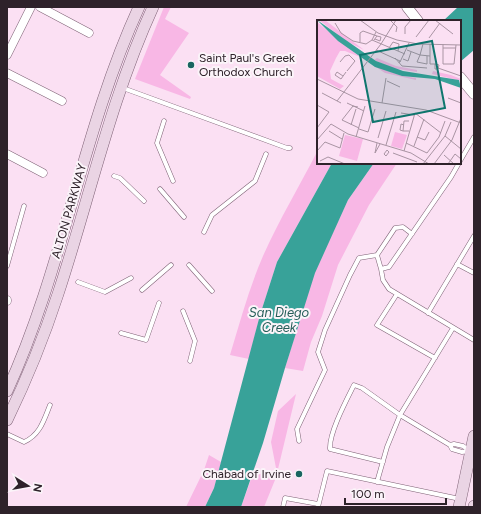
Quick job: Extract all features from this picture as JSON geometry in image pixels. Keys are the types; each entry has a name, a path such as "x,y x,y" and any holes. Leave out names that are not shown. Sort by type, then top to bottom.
{"main road":[{"name":"ALTON PARKWAY","path":"7,391 42,304 102,102 139,7"},
{"name":"ALTON PARKWAY","path":"7,420 42,340 58,296 102,142 120,87 136,45 153,7"},
{"path":"460,503 474,436"}],"street":[{"path":"7,55 31,7"},
{"path":"40,7 89,33"},
{"path":"407,7 417,20"},
{"path":"7,73 62,102"},
{"path":"461,78 474,94"},
{"path":"7,154 43,173"}],"lane":[{"path":"120,87 290,148"},
{"path":"164,121 157,143 173,181"},
{"path":"461,159 474,137"},
{"path":"204,232 212,215 254,181 266,154"},
{"path":"381,269 389,266 451,177 458,164"},
{"path":"114,176 120,178 144,201"},
{"path":"160,189 184,217"},
{"path":"7,266 9,249 24,206"},
{"path":"299,441 297,429 325,370 318,352 325,330 359,258 377,255 395,228 403,227 412,234"},
{"path":"428,313 474,236"},
{"path":"377,255 383,280 389,289 474,340"},
{"path":"457,264 474,273"},
{"path":"142,290 171,265"},
{"path":"189,265 212,291"},
{"path":"78,282 105,292 131,278"},
{"path":"397,294 377,325 435,358"},
{"path":"121,333 146,340 159,303"},
{"path":"183,311 195,340 190,360"},
{"path":"377,482 387,447 400,415 454,328"},
{"path":"383,462 330,450 334,431 354,385 362,388 400,415 450,445 454,444 463,446 472,451"},
{"path":"7,434 24,442 32,438 38,432 50,405"},
{"path":"283,507 285,498 318,506 327,471 460,503"}],"shaded area":[{"path":"164,7 171,7 165,19 189,33 160,75 191,97 190,99 135,79"},
{"path":"317,152 317,164 331,164 277,262 260,315 249,359 230,355 258,268 283,216"},
{"path":"373,164 396,164 369,205 338,265 322,316 311,342 303,371 285,368 314,273 348,200"},
{"path":"296,394 278,469 276,468 271,442 278,411"},
{"path":"209,455 221,462 214,488 205,507 186,507 204,470"},
{"path":"255,468 258,473 275,480 264,507 241,507"}],"water":[{"path":"458,7 474,7 474,50 461,61 461,20 444,20"},
{"name":"San Diego Creek","path":"331,164 373,164 348,200 315,273 263,443 241,507 205,507 214,488 260,315 277,262"}],"place":[{"name":"Saint Paul's Greek Orthodox Church","path":"191,65"},
{"name":"Chabad of Irvine","path":"299,474"}]}
